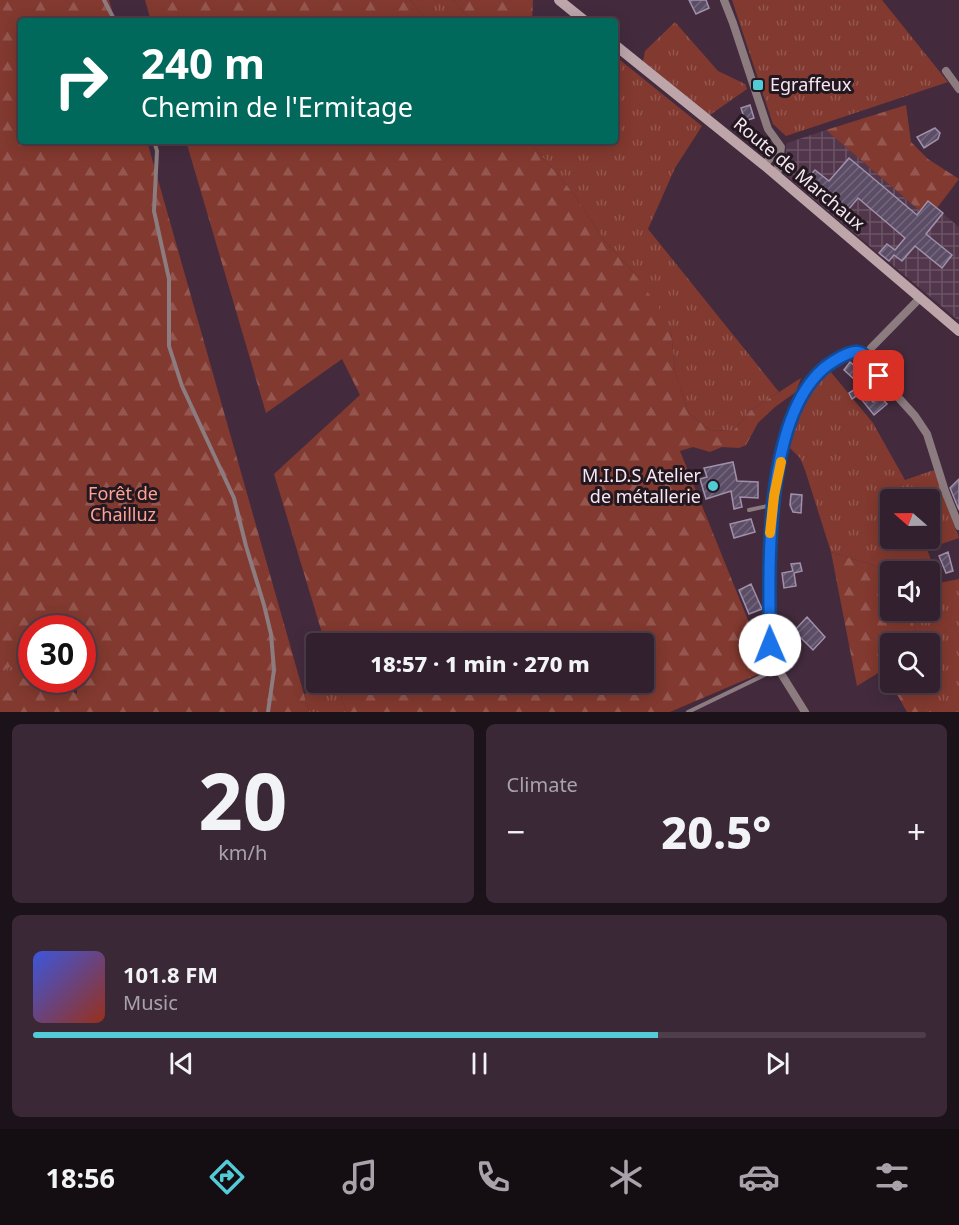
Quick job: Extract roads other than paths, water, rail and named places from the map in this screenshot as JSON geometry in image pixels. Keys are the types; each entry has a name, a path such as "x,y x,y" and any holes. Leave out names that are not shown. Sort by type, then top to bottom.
{"main road":[{"path":"559,0 581,18"},
{"name":"Route de Marchaux","path":"618,47 764,165 959,331"}],"street":[{"path":"724,0 734,23 768,129 781,147 782,153 777,176"},
{"path":"946,71 959,89"},
{"path":"764,165 778,144"},
{"path":"867,356 871,348 920,298"},
{"path":"805,712 771,659 769,545 773,505 785,442 797,402 812,380 835,360 859,352 867,356 879,376 915,416 927,434 959,526"}],"lane":[{"path":"104,0 113,18"},
{"path":"155,144 157,151 154,211 169,279 170,346 182,386 234,498 264,605 271,634 274,670 268,712"},
{"path":"749,510 773,505"},
{"path":"688,712 777,669"}],"place":[{"name":"Egraffeux","path":"758,85"},
{"name":"M.I.D.S Atelier de métallerie","path":"713,486"}],"park label":[{"name":"Forêt de Chailluz","path":"123,504"}]}
